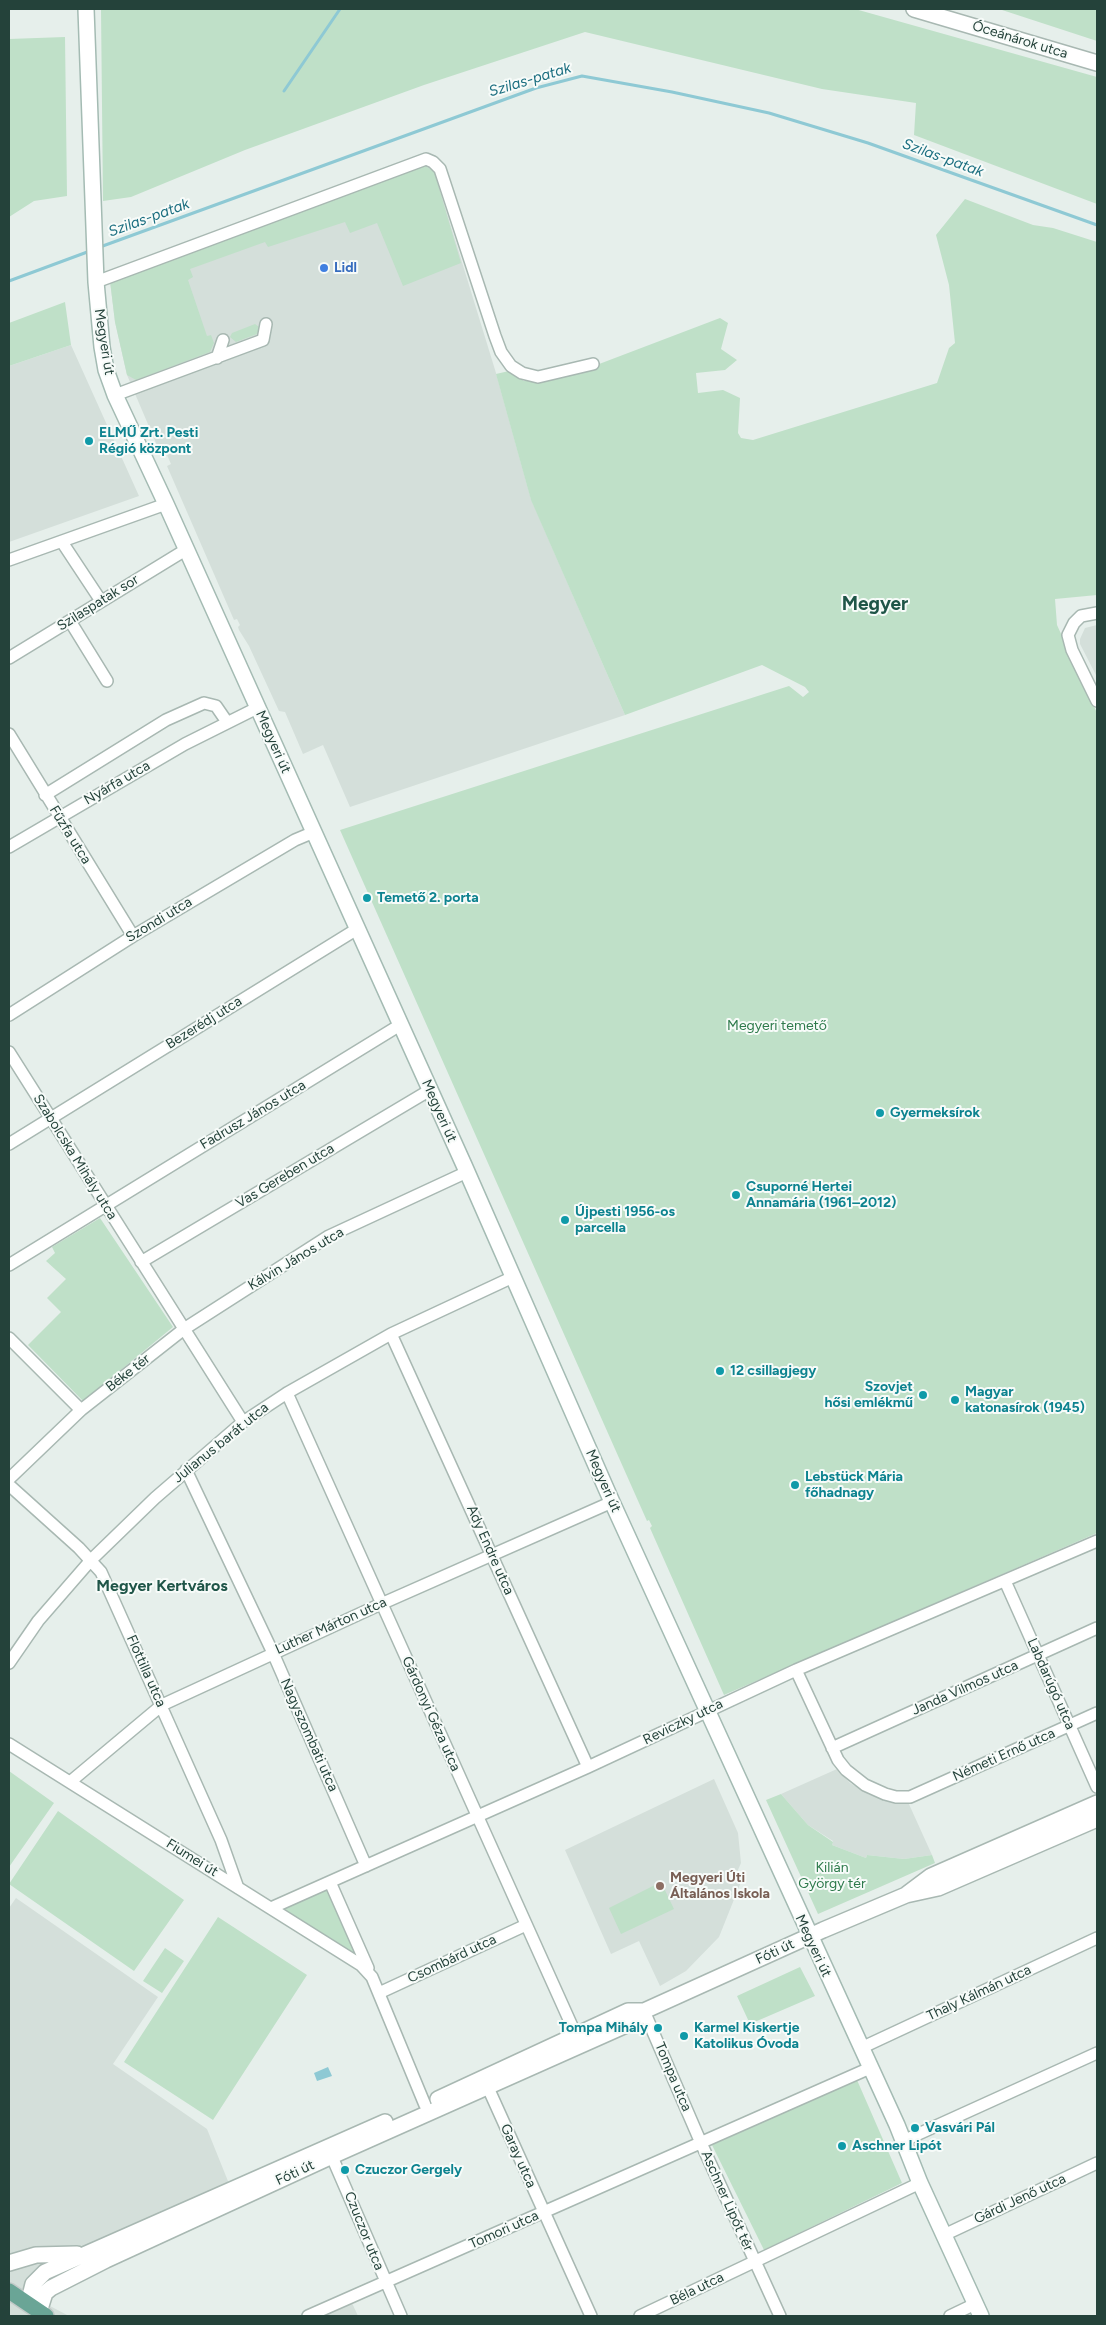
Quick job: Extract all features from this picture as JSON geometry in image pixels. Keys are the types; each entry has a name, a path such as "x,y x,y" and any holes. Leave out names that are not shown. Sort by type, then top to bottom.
{"main road":[{"name":"Megyeri út","path":"86,9 95,277 102,348 106,370 115,395 187,549 467,1172 612,1502 861,2048 978,2310"},
{"name":"Óceánárok utca","path":"914,9 1097,63"},
{"name":"Fóti út","path":"906,1895 931,1876 1097,1803"},
{"name":"Fóti út","path":"41,2315 32,2302 31,2292 33,2284 45,2272 83,2254 633,2022 644,2011 809,1936 906,1895 938,1888 1097,1819"},
{"name":"Fóti út","path":"41,2315 45,2293 55,2285 426,2105 486,2083 576,2035 628,2011 644,2011"},
{"name":"Fóti út","path":"9,2263 36,2255 83,2254"},
{"path":"9,2291 41,2315"}],"street":[{"path":"95,277 422,159 429,160 440,169 495,336 501,352 511,366 522,374 538,377 593,364"},
{"path":"115,395 263,340 266,324"},
{"path":"217,358 223,340"},
{"path":"9,560 166,504"},
{"path":"62,542 100,601"},
{"name":"Szilaspatak sor","path":"9,658 187,549"},
{"path":"1097,613 1082,616 1074,623 1068,635 1072,650 1097,701"},
{"path":"70,621 107,681"},
{"name":"Nyárfa utca","path":"45,795 166,720 204,703 216,706 227,722"},
{"name":"Nyárfa utca","path":"9,847 185,744 257,708"},
{"name":"Fűzfa utca","path":"9,734 133,936"},
{"name":"Szondi utca","path":"9,1015 133,936 295,840 314,832"},
{"name":"Bezerédj utca","path":"9,1144 357,929"},
{"name":"Fadrusz János utca","path":"105,1205 400,1025"},
{"name":"Szabolcska Mihály utca","path":"9,1052 141,1262"},
{"name":"Vas Gereben utca","path":"141,1262 430,1090"},
{"name":"Kálvin János utca","path":"184,1329 330,1236 467,1172"},
{"path":"9,1265 105,1205"},
{"path":"141,1262 243,1422"},
{"name":"Julianus barát utca","path":"9,1663 38,1621 91,1560 186,1470 243,1422 287,1393 391,1334 512,1277"},
{"name":"Béke tér","path":"81,1410 184,1329"},
{"name":"Ady Endre utca","path":"391,1334 588,1767"},
{"path":"9,1479 81,1410 13,1342"},
{"name":"Gárdonyi Géza utca","path":"287,1393 476,1817 576,2035"},
{"name":"Nagyszombati utca","path":"186,1470 273,1653 366,1866"},
{"name":"Flottilla utca","path":"9,1485 91,1560 101,1572 230,1860 238,1888"},
{"name":"Luther Márton utca","path":"70,1782 162,1705 381,1604 612,1502"},
{"name":"Reviczky utca","path":"271,1908 588,1767 796,1670 1097,1541"},
{"name":"Labdarúgó utca","path":"1005,1581 1097,1787"},
{"name":"Janda Vilmos utca","path":"832,1748 1097,1628"},
{"path":"796,1670 832,1748"},
{"name":"Németi Ernő utca","path":"832,1748 846,1770 865,1785 885,1794 910,1797 1097,1713"},
{"name":"Fiumei út","path":"9,1744 353,1958 372,1977"},
{"name":"Fiumei út","path":"330,1882 426,2105"},
{"name":"Csombárd utca","path":"379,1993 526,1925"},
{"name":"Thaly Kálmán utca","path":"861,2048 1097,1938"},
{"name":"Tompa utca","path":"644,2011 701,2143"},
{"path":"903,2141 1097,2053"},
{"name":"Aschner Lipót tér","path":"870,2068 701,2143 754,2261 903,2192 920,2182"},
{"name":"Garay utca","path":"486,2083 591,2316"},
{"name":"Tomori utca","path":"308,2316 701,2143"},
{"name":"Czuczor utca","path":"330,2151 401,2316"},
{"name":"Gárdi Jenő utca","path":"944,2235 1097,2163"},
{"path":"754,2261 780,2316"},
{"name":"Béla utca","path":"640,2316 754,2261"},
{"path":"950,2316 978,2310"}],"shaded area":[{"path":"429,167 434,171 496,373 531,499 625,715 350,807 323,745 303,754 285,712 279,711 249,646 239,630 238,627 240,625 237,619 234,620 167,466 171,464 167,455 162,457 127,375 115,322 110,281"},
{"path":"71,345 139,496 9,542 9,366"},
{"path":"1097,625 1097,677 1080,644 1080,639 1085,628"},
{"path":"837,1769 850,1783 868,1794 891,1802 908,1802 932,1855 904,1859 867,1855 866,1858 832,1845 833,1841 808,1825 781,1794"},
{"name":"Megyeri Úti Általános Iskola","path":"714,1779 738,1833 741,1863 734,1879 741,1882 719,1937 686,1971 660,1986 639,1941 611,1954 565,1850"},
{"path":"16,1898 158,1997 113,2064 207,2129 238,2206 52,2292 50,2306 69,2316 9,2316 9,1908"},
{"path":"352,2303 358,2316 318,2316"}],"green space":[{"path":"101,9 855,9 1097,77 1097,204 914,135 916,103 822,89 585,32 424,85 245,150 131,197 103,201"},
{"path":"999,9 1097,9 1097,41"},
{"path":"65,37 67,196 34,201 9,217 9,39"},
{"path":"423,165 434,171 461,263 403,286 377,223 350,233 345,222 268,247 265,242 190,269 193,277 188,280 207,336 211,335 214,343 210,352 136,380 127,375 115,322 110,281"},
{"name":"Megyeri temető","path":"965,199 1033,225 1053,228 1097,242 1097,595 1055,599 1057,625 1097,713 1097,1533 724,1695 650,1528 652,1526 649,1520 647,1521 340,830 789,686 803,697 809,692 805,687 762,665 625,715 531,500 496,374 509,371 524,381 546,381 565,377 720,318 728,323 721,349 737,360 725,370 696,373 698,393 723,390 740,398 738,433 741,438 753,440 937,383 949,348 955,343 949,285 936,235"},
{"path":"65,302 71,345 9,366 9,323"},
{"path":"255,324 259,327 257,334 236,342 230,337 232,333"},
{"path":"100,1218 173,1327 83,1401 28,1345 61,1312 47,1298 66,1279 46,1261 55,1253 52,1247"},
{"path":"9,1771 54,1803 9,1867"},
{"name":"Kilián György tér","path":"781,1794 808,1825 833,1842 832,1845 866,1858 867,1855 904,1859 932,1855 935,1863 818,1914 766,1800"},
{"path":"58,1811 184,1900 134,1971 9,1884"},
{"path":"330,1882 360,1949 353,1958 271,1908"},
{"path":"661,1882 674,1909 621,1934 609,1908"},
{"path":"218,1917 307,1975 213,2120 124,2062"},
{"path":"165,1948 184,1961 162,1993 143,1981"},
{"path":"800,1967 815,1996 750,2024 737,1996"},
{"path":"857,2080 902,2183 764,2250 712,2145"}],"water":[{"path":"328,2067 332,2076 317,2081 314,2073"}],"waterway":[{"path":"284,91 340,9"},
{"name":"Szilas-patak","path":"100,247 536,88 582,76 672,92 769,113 868,143 1097,225"},
{"name":"Szilas-patak","path":"9,281 90,251"}],"place":[{"name":"Lidl","path":"324,268"},
{"name":"ELMŰ Zrt. Pesti Régió központ","path":"89,441"},
{"name":"Temető 2. porta","path":"367,898"},
{"name":"Gyermeksírok","path":"880,1113"},
{"name":"Csuporné Hertei Annamária (1961–2012)","path":"736,1195"},
{"name":"Újpesti 1956-os parcella","path":"565,1220"},
{"name":"12 csillagjegy","path":"720,1371"},
{"name":"Szovjet hősi emlékmű","path":"923,1395"},
{"name":"Magyar katonasírok (1945)","path":"955,1400"},
{"name":"Lebstück Mária főhadnagy","path":"795,1485"},
{"name":"Megyeri Úti Általános Iskola","path":"660,1886"},
{"name":"Tompa Mihály","path":"658,2028"},
{"name":"Karmel Kiskertje Katolikus Óvoda","path":"684,2036"},
{"name":"Vasvári Pál","path":"915,2128"},
{"name":"Aschner Lipót","path":"842,2146"},
{"name":"Czuczor Gergely","path":"345,2170"}],"district":[{"name":"Megyer","path":"875,604"},
{"name":"Megyer Kertváros","path":"162,1586"}]}
